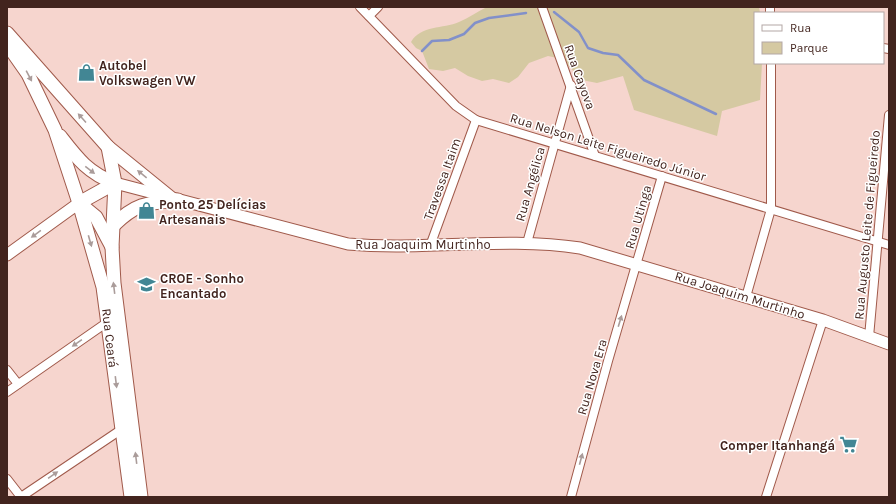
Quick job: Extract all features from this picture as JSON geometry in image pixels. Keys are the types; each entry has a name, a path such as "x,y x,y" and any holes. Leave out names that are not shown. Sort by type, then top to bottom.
{"main road":[{"path":"7,33 108,147 175,199"},
{"path":"7,44 28,74 55,130 82,164 92,172 115,183"},
{"name":"Rua Ceará","path":"55,130 80,203 103,287 126,426 141,497"},
{"path":"108,147 115,183"},
{"path":"7,255 80,203 115,183"},
{"name":"Rua Ceará","path":"115,183 112,247 130,497"},
{"name":"Rua Joaquim Murtinho","path":"115,183 348,244 371,246 430,246 526,243 580,248 823,320 889,344"},
{"path":"114,225 129,211 141,205 175,199"},
{"path":"80,203 96,217 112,247"}],"street":[{"name":"Rua Nelson Leite Figueiredo Júnior","path":"360,7 456,106 476,120 554,145 771,208 889,245"},
{"path":"369,16 378,7"},
{"name":"Rua Cayova","path":"542,7 596,156"},
{"path":"746,297 771,208 771,64"},
{"name":"Rua Angélica","path":"526,243 571,85"},
{"name":"Rua Augusto Leite de Figueiredo","path":"869,337 877,241 887,153 889,115"},
{"name":"Travessa Itaim","path":"430,246 476,120"},
{"name":"Rua Utinga","path":"637,264 662,176"},
{"name":"Rua Nova Era","path":"571,497 608,361 637,264"},
{"path":"766,497 823,320"},
{"path":"7,392 109,321"},
{"path":"7,370 18,384"},
{"path":"7,479 21,497 126,426"}],"green space":[{"path":"487,7 759,7 760,12 754,12 754,64 762,64 760,100 722,111 717,136 634,110 623,76 597,83 582,80 562,59 548,56 529,63 518,77 509,83 493,79 482,81 468,76 455,68 443,71 429,69 422,51 416,48 411,42 420,33 426,30 453,24 466,19"}],"waterway":[{"path":"554,12 579,32 588,48 603,53 618,55 644,80 716,114"},
{"path":"422,51 432,41 449,40 464,34 475,23 489,18 526,13"}],"place":[{"name":"Autobel Volkswagen VW","path":"86,72"},
{"name":"Ponto 25 Delícias Artesanais","path":"146,211"},
{"name":"CROE - Sonho Encantado","path":"147,285"},
{"name":"Comper Itanhangá","path":"848,445"}]}
